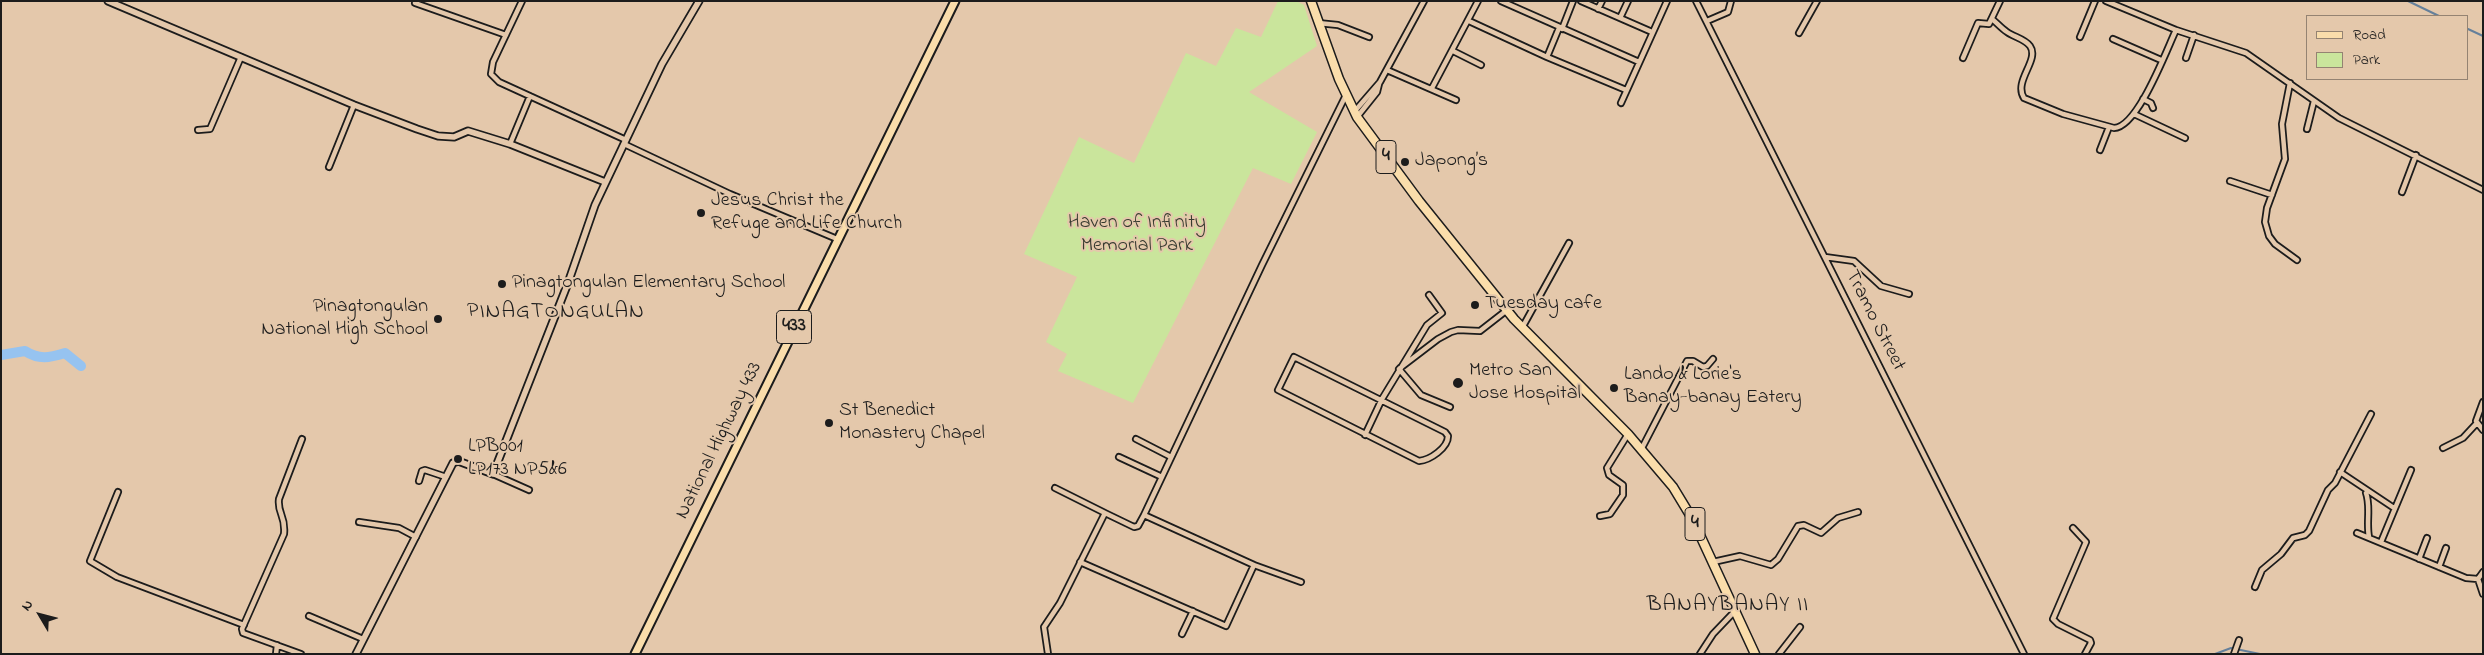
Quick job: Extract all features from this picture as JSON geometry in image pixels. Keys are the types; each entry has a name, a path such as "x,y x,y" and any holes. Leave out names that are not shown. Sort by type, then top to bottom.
{"highway":[{"name":"4","path":"1311,1 1346,95 1356,114 1419,201 1506,310 1642,448 1673,487 1693,520 1755,654"}],"main road":[{"name":"National Highway 433","path":"635,654 955,1"}],"street":[{"path":"108,1 119,3 354,106 438,136 454,137 468,131 510,144 605,182"},
{"path":"522,1 493,62 491,74 499,82 730,194 837,239"},
{"path":"492,474 528,388 605,182 674,40 699,1"},
{"path":"1356,114 1380,82 1424,1"},
{"path":"1432,88 1478,1"},
{"path":"1501,1 1639,62"},
{"path":"1547,57 1573,1"},
{"path":"1581,1 1652,32"},
{"path":"1598,9 1602,1"},
{"path":"1620,18 1628,1"},
{"path":"1621,103 1667,1"},
{"name":"Tramo Street","path":"1696,1 2024,654"},
{"path":"1707,21 1728,12 1731,1"},
{"path":"1799,33 1817,1"},
{"path":"1963,58 1978,23 1988,25 2000,1"},
{"path":"2080,37 2095,1"},
{"path":"2106,1 2176,30 2246,53 2339,118 2483,190"},
{"path":"415,3 506,36"},
{"path":"1992,19 2004,31 2025,41 2032,48 2032,56 2021,88 2024,98 2062,114 2109,127 2121,127 2134,114 2176,30"},
{"path":"1469,21 1547,57 1626,90"},
{"path":"1318,23 1338,25 1369,37"},
{"path":"2186,58 2194,35"},
{"path":"2113,39 2162,60"},
{"path":"1453,51 1481,65"},
{"path":"198,130 210,129 241,58"},
{"path":"1387,70 1456,100"},
{"path":"2290,84 2282,124 2285,159 2266,217 2269,236 2275,244 2297,260"},
{"path":"1055,488 1134,527 1138,526 1262,265 1346,95"},
{"path":"510,144 530,96"},
{"path":"2143,99 2152,103 2153,108"},
{"path":"2307,129 2314,101"},
{"path":"329,168 354,106"},
{"path":"2134,114 2185,138"},
{"path":"2100,150 2109,127"},
{"path":"2402,192 2416,155"},
{"path":"2230,181 2272,195"},
{"path":"1522,328 1568,243"},
{"path":"1825,257 1854,261 1881,286 1909,294"},
{"path":"1365,434 1382,399 1426,325 1442,313 1429,295"},
{"path":"1399,369 1444,335 1458,330 1480,331 1506,310"},
{"path":"1294,357 1382,399 1445,432 1448,436 1448,442 1444,448 1421,461 1365,434 1278,390 1294,357"},
{"path":"1642,448 1687,361 1693,361 1703,367 1707,366 1712,359"},
{"path":"1399,369 1421,395 1450,407"},
{"path":"2443,448 2463,438 2476,424 2477,412 2483,402"},
{"path":"2255,587 2262,570 2281,554 2293,538 2306,535 2328,490 2335,484 2371,414"},
{"path":"2476,424 2483,430"},
{"path":"1600,516 1610,514 1623,496 1623,485 1609,475 1607,468 1628,434"},
{"path":"301,654 243,633 244,625 284,534 285,519 278,506 279,499 302,439"},
{"path":"1136,439 1171,457"},
{"path":"1119,457 1162,477"},
{"path":"356,654 453,463 458,461 530,490"},
{"path":"418,480 422,471 425,470 446,477"},
{"path":"2381,542 2410,470"},
{"path":"2340,472 2394,508"},
{"path":"118,492 90,561 125,580 244,625"},
{"path":"2366,493 2369,504 2367,519 2369,537"},
{"path":"1713,562 1740,556 1771,565 1778,559 1798,526 1804,525 1821,533 1838,518 1858,512"},
{"path":"1048,654 1044,627 1060,603 1105,513"},
{"path":"1144,515 1254,565 1301,582"},
{"path":"359,522 399,528 416,537"},
{"path":"2074,528 2086,542 2053,619 2058,624 2090,640 2091,643 2085,654"},
{"path":"2357,533 2466,578 2478,579"},
{"path":"2419,559 2428,538"},
{"path":"2439,567 2446,548"},
{"path":"1080,562 1226,626 1254,565"},
{"path":"2478,579 2483,572"},
{"path":"2478,579 2483,594"},
{"path":"1700,654 1713,634 1735,611"},
{"path":"1182,634 1193,612"},
{"path":"309,616 363,639"},
{"path":"1779,654 1800,627"},
{"path":"2234,654 2239,640"},
{"path":"276,654 277,645"}],"green space":[{"name":"Haven of Infinity Memorial Park","path":"1278,1 1296,1 1304,5 1317,46 1249,92 1317,132 1291,184 1253,168 1133,403 1058,371 1067,354 1046,342 1077,277 1024,254 1079,137 1134,163 1186,53 1216,66 1236,28 1261,37"}],"waterway":[{"path":"2408,1 2437,15"},
{"path":"2469,29 2483,36"},
{"path":"1,355 25,351 35,356 44,357 65,353 81,366"},
{"path":"2215,654 2231,648 2260,654"}],"place":[{"name":"Japong’s","path":"1405,162"},
{"name":"Jesus Christ the Refuge and Life Church","path":"701,213"},
{"name":"Pinagtongulan Elementary School","path":"502,284"},
{"name":"Tuesday cafe","path":"1475,305"},
{"name":"Pinagtongulan National High School","path":"438,319"},
{"name":"Metro San Jose Hospital","path":"1458,383"},
{"name":"Lando & Lorie's Banay-banay Eatery","path":"1614,388"},
{"name":"St Benedict Monastery Chapel","path":"829,423"},
{"name":"LPB001 LP173 NP5&6","path":"458,459"}],"district":[{"name":"PINAGTONGULAN","path":"556,313"},
{"name":"BANAYBANAY II","path":"1728,606"}]}
